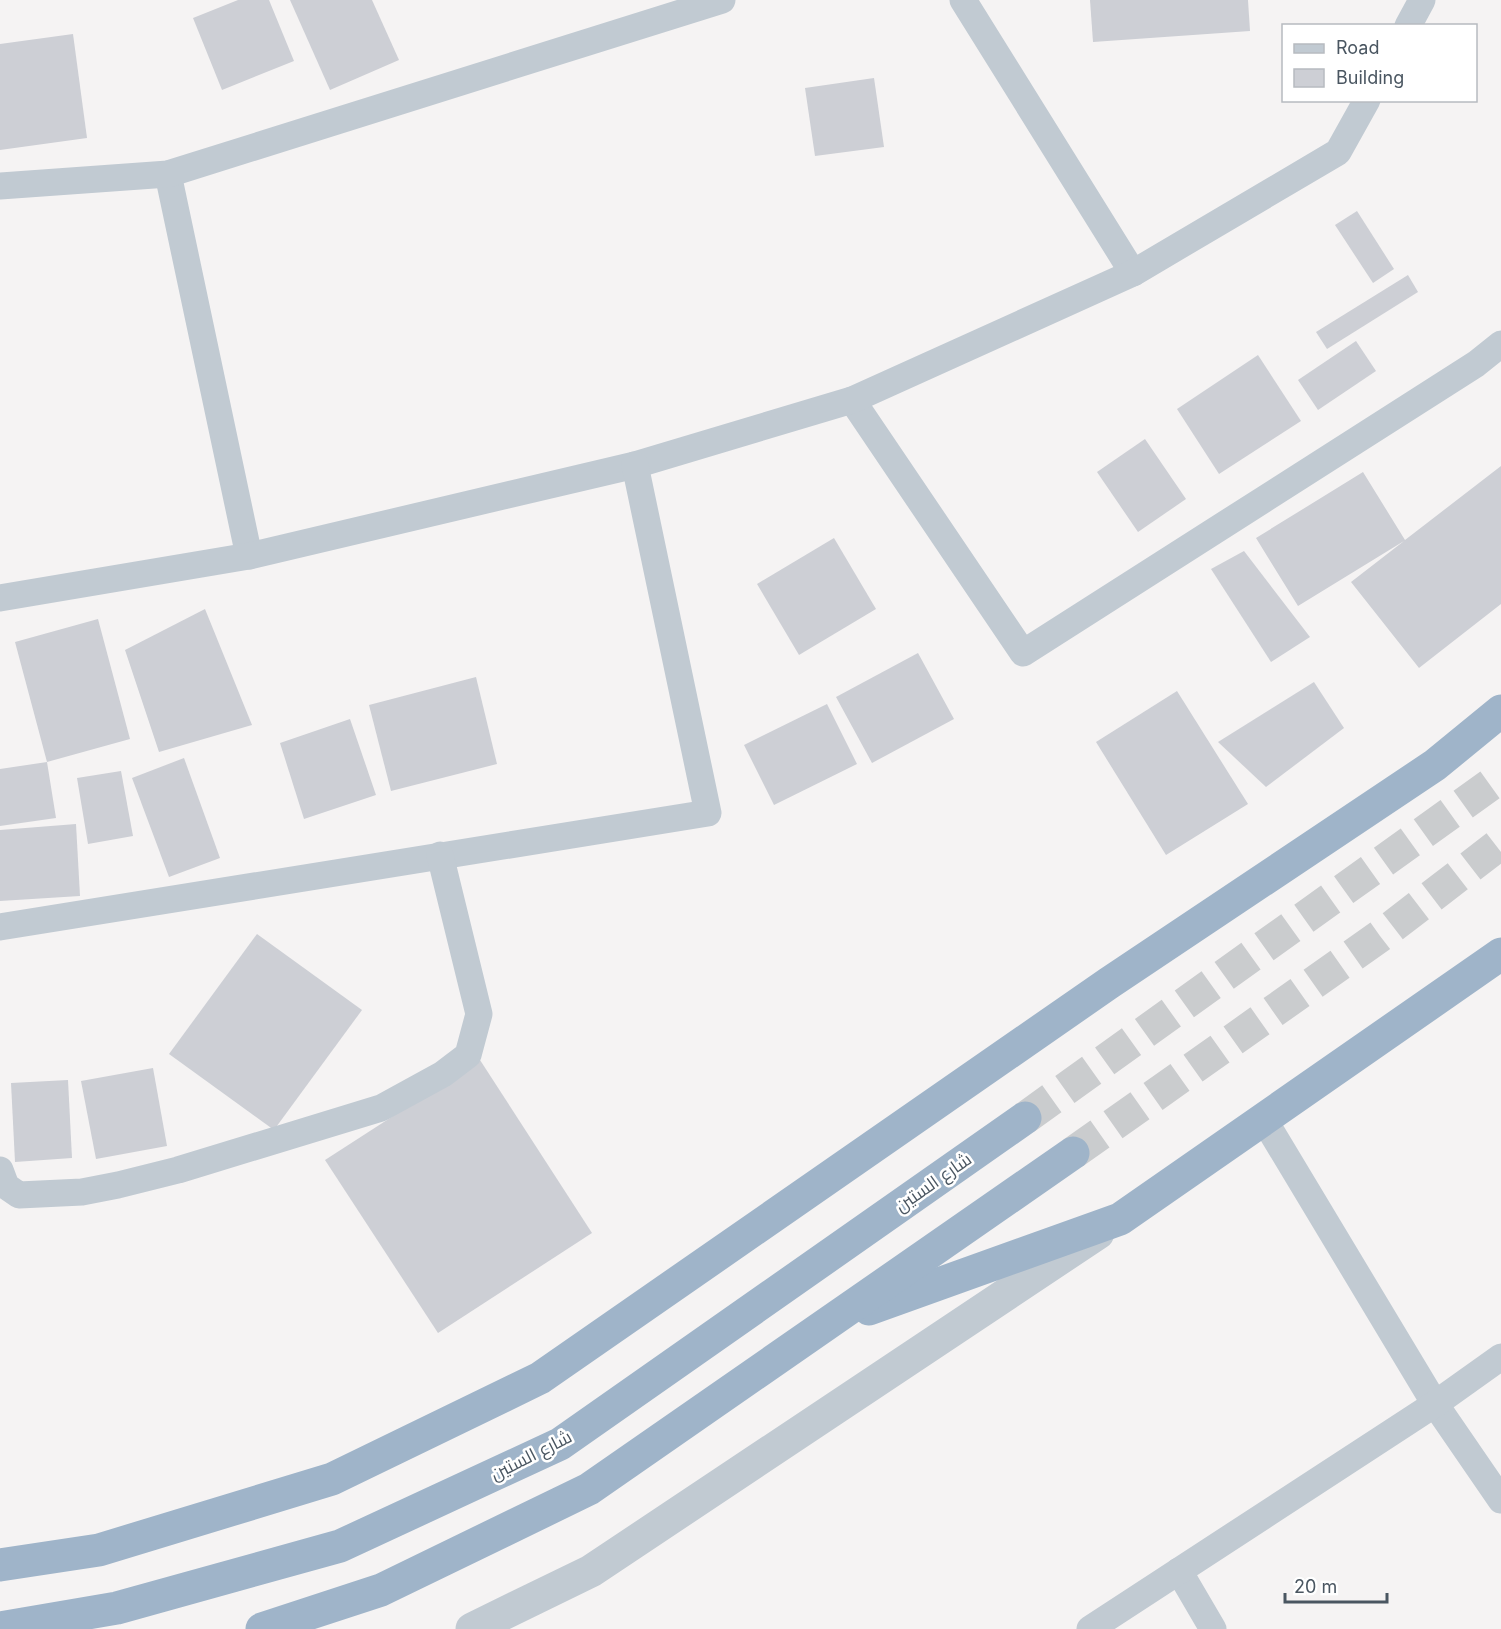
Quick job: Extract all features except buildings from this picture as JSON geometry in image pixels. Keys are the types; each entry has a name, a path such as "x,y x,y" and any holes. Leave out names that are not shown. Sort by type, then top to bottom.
{"highway":[{"path":"0,1565 99,1550 332,1479 540,1378 1108,983 1436,765 1501,711"},
{"path":"826,1325 1120,1219 1501,954"},
{"name":"شارع الستين","path":"0,1628 117,1608 340,1546 560,1444 1025,1118"},
{"path":"262,1629 381,1590 589,1489 1073,1153"}],"street":[{"path":"0,186 168,174 722,0"},
{"path":"963,0 1133,273"},
{"path":"1409,24 1422,0"},
{"path":"0,598 249,556 635,465 852,400 1133,273 1338,152 1366,102"},
{"path":"168,174 249,556"},
{"path":"852,400 1023,653 1476,364 1501,344"},
{"path":"0,927 708,813 635,465"},
{"path":"0,1170 6,1186 19,1195 82,1192 118,1185 178,1170 381,1108 443,1074 468,1055 479,1014 440,855"},
{"path":"1263,1118 1435,1404 1501,1500"},
{"path":"488,1626 591,1571 1120,1219"},
{"path":"1090,1629 1435,1404 1501,1357"},
{"path":"1179,1571 1213,1629"}],"tunnel":[{"path":"1025,1118 1501,777"},
{"path":"1073,1153 1380,936 1501,843"}]}
